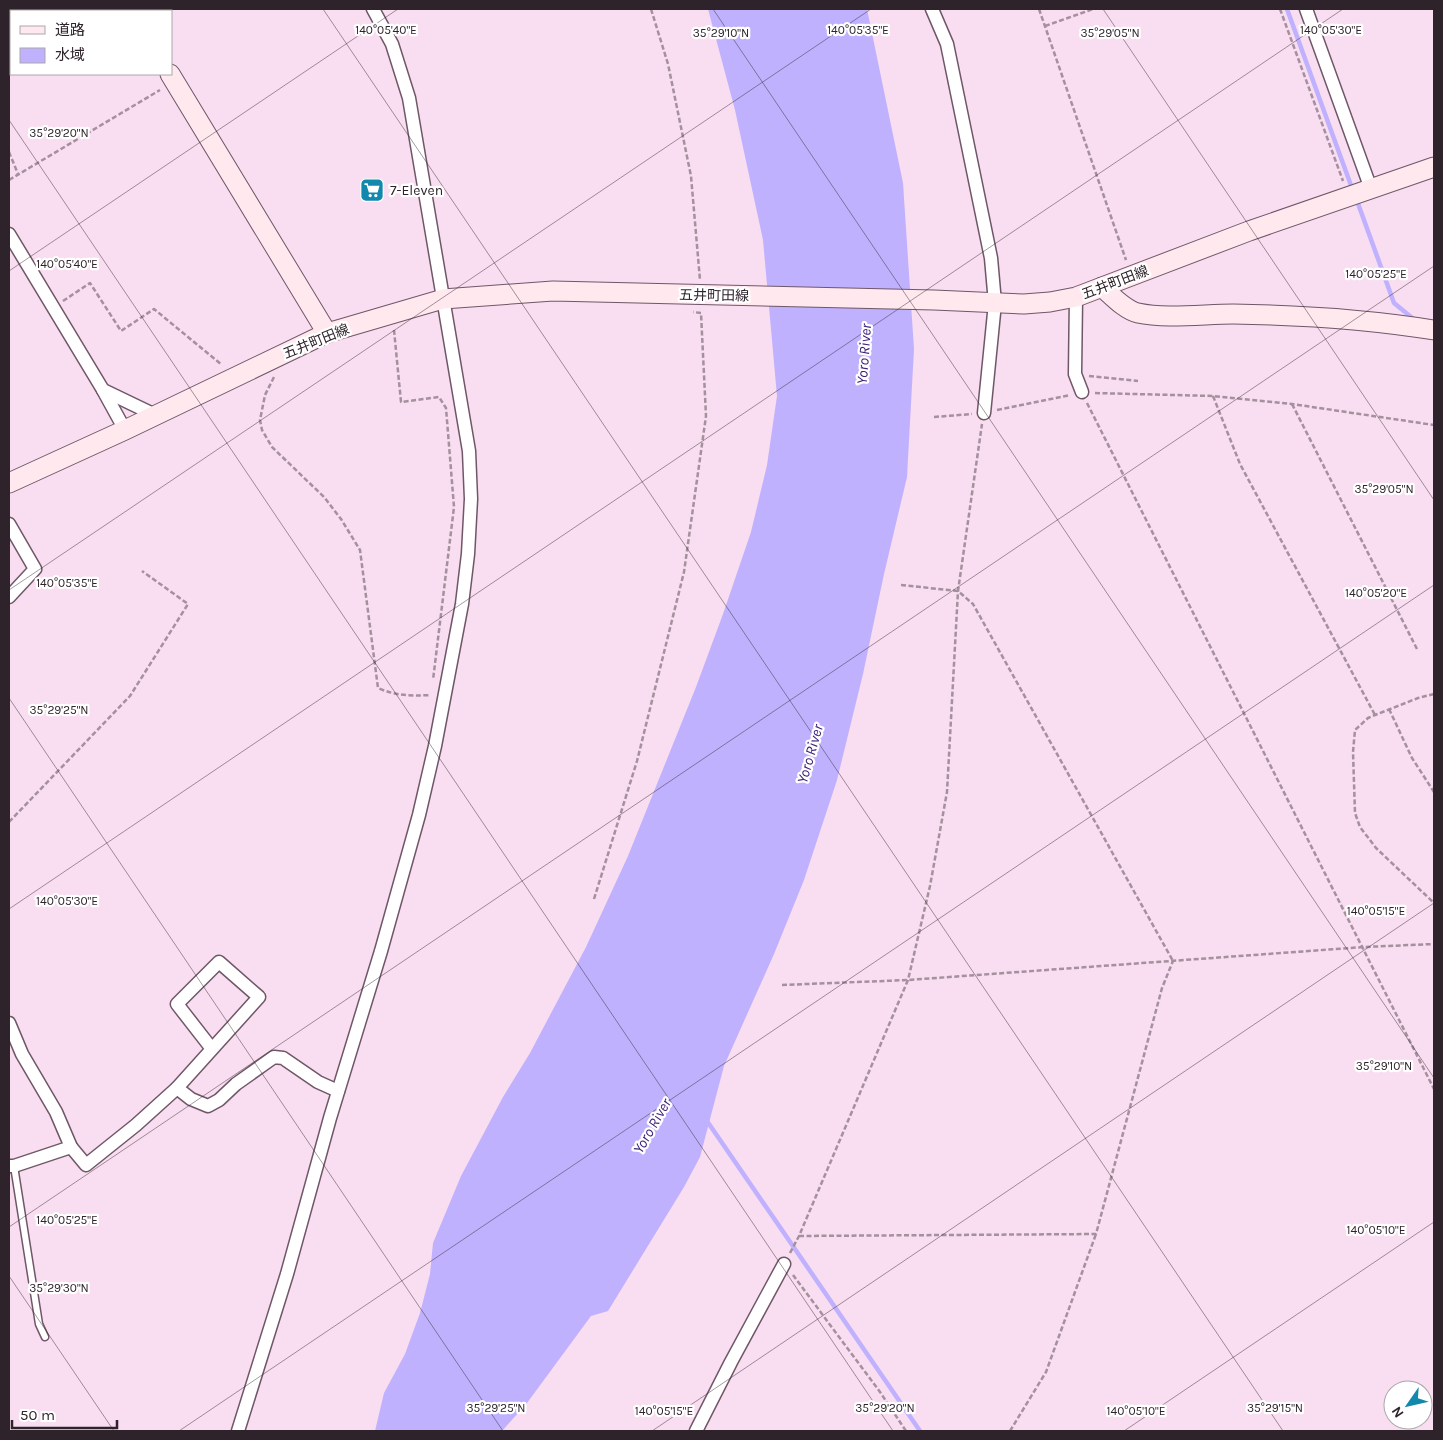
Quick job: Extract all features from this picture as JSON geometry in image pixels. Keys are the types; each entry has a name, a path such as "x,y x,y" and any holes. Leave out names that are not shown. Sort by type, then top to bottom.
{"main road":[{"path":"172,78 327,333"},
{"name":"五井町田線","path":"9,483 125,430 327,333 443,300 553,290 1033,303 1076,297 1249,230 1434,167"},
{"path":"1102,287 1124,306 1136,313 1154,315 1219,314 1336,318 1386,322 1434,330"}],"street":[{"path":"238,1431 287,1274 338,1091 381,951 419,815 462,604 468,554 471,499 469,451 409,98 392,44 373,9"},
{"path":"932,9 947,44 991,258 996,303 984,413"},
{"path":"1306,9 1371,189"},
{"path":"9,234 125,430"},
{"path":"1076,297 1075,374 1082,392"},
{"path":"103,390 155,415"},
{"path":"9,524 35,569 9,597"},
{"path":"9,1023 22,1054 56,1112 71,1147 86,1165 136,1125 177,1088 259,997 219,962 177,1004 212,1049"},
{"path":"177,1088 191,1099 208,1106 219,1100 236,1084 274,1057 282,1058 318,1082 338,1091"},
{"path":"11,1166 71,1147"},
{"path":"696,1431 784,1264"}],"lane":[{"path":"11,1166 40,1324 45,1337"}],"path":[{"path":"651,9 668,64 691,176 701,295"},
{"path":"1039,9 1132,276"},
{"path":"1045,26 1093,9"},
{"path":"1280,9 1349,197"},
{"path":"9,180 172,78"},
{"path":"9,152 18,174"},
{"path":"53,308 90,283 121,331 154,309 236,376"},
{"path":"594,899 637,761 684,572 706,416 701,313 692,312"},
{"path":"392,313 401,402 439,398 446,408 454,507 432,685"},
{"path":"285,353 265,395 260,420 262,430 272,446 324,497 341,519 360,550 378,688 392,694 409,696 431,695 442,708"},
{"path":"1075,374 1138,381"},
{"path":"1082,392 1364,947 1434,1089"},
{"path":"934,417 984,413 1082,392 1213,396 1292,404 1434,425"},
{"path":"1213,396 1240,464 1374,715"},
{"path":"1292,404 1417,649"},
{"path":"906,1431 880,1392 784,1264 799,1236 908,980 930,886 946,792 958,591 984,413"},
{"path":"9,822 130,696 188,604 142,571"},
{"path":"901,585 958,591 973,604 1173,961"},
{"path":"1434,694 1368,718 1355,730 1353,752 1355,813 1360,827 1376,848 1434,903"},
{"path":"1389,709 1412,758 1434,792"},
{"path":"782,985 908,980 1364,947 1434,944"},
{"path":"1010,1431 1046,1372 1096,1234 1162,988 1173,961"},
{"path":"799,1236 1096,1234"}],"water":[{"name":"Yoro River","path":"708,9 867,9 903,183 914,349 907,477 863,674 837,780 804,880 774,954 724,1066 700,1157 684,1187 608,1311 591,1316 527,1403 502,1431 375,1431 384,1393 405,1354 420,1313 430,1274 433,1243 461,1176 503,1097 530,1053 586,947 628,856 696,687 723,614 751,532 767,465 777,396 763,240 735,110"}],"waterway":[{"path":"1287,9 1353,191"},
{"path":"1356,198 1394,303 1416,321"},
{"path":"707,1121 920,1431"}],"place":[{"name":"7-Eleven","path":"372,190"}]}
